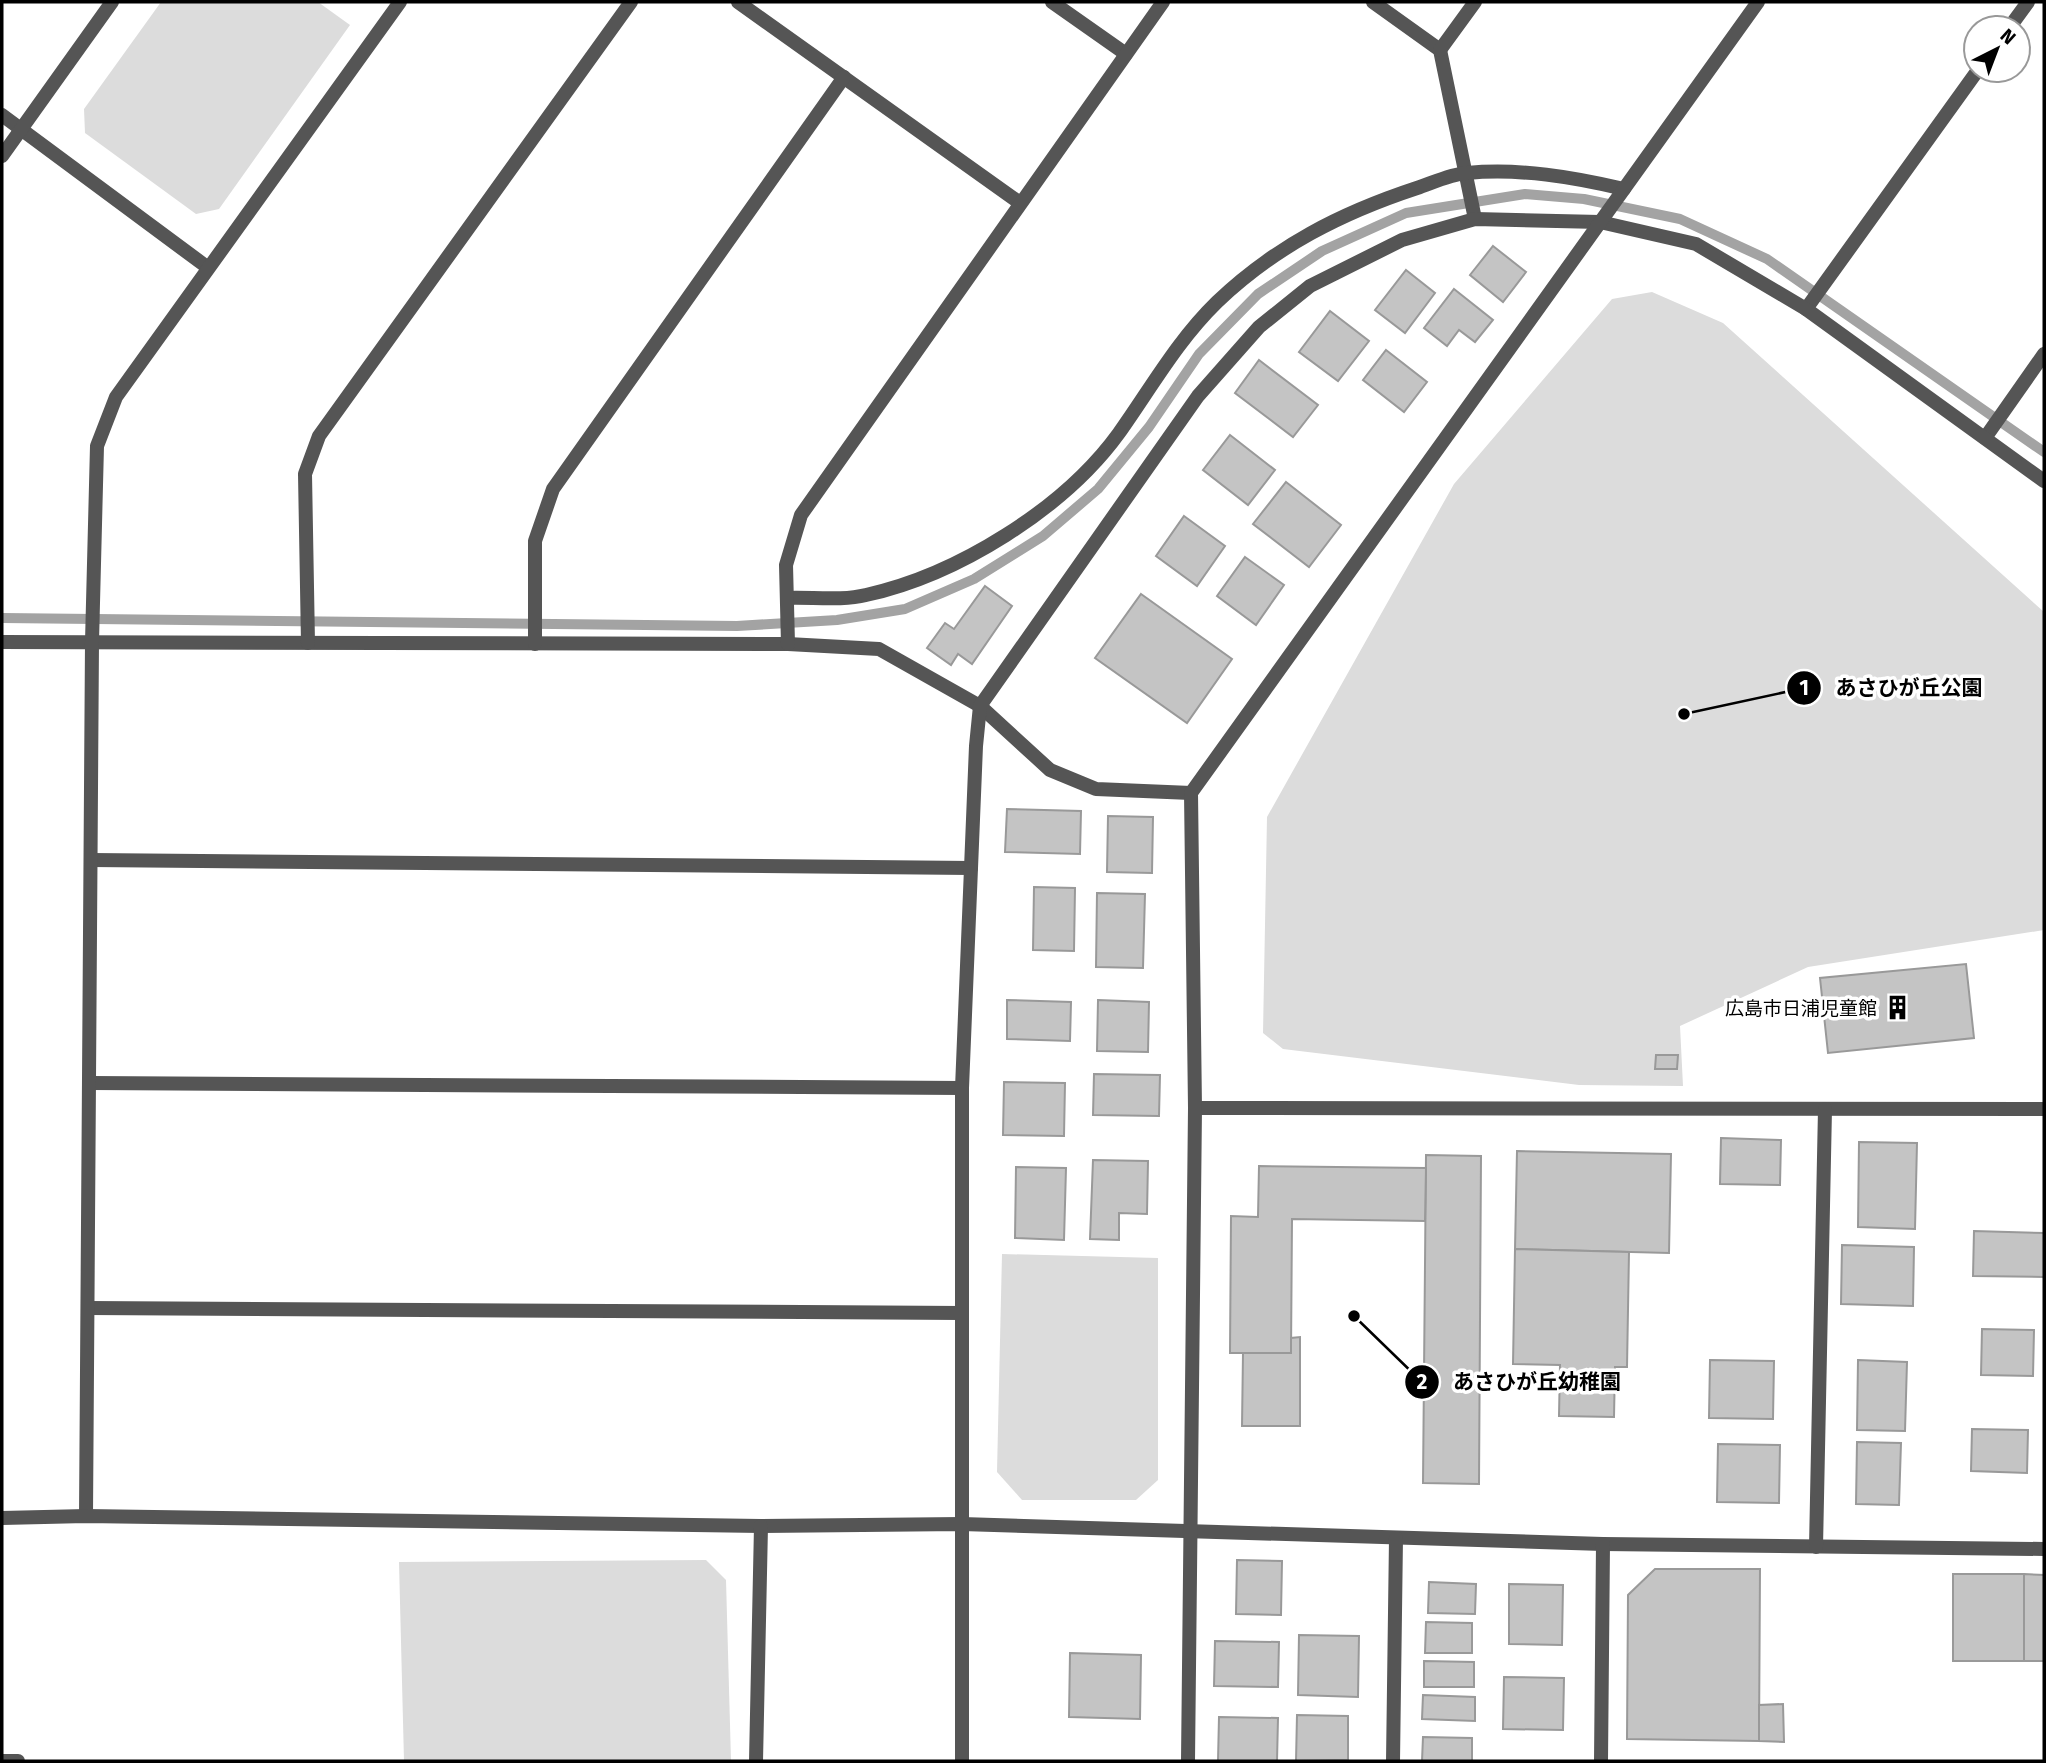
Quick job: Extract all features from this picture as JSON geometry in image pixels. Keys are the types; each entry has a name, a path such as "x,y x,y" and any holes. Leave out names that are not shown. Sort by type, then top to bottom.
{"street":[{"path":"2,156 112,2"},
{"path":"86,1516 97,446 116,397 400,2"},
{"path":"307,643 305,474 319,436 631,2"},
{"path":"738,2 1020,203"},
{"path":"1052,2 1126,54"},
{"path":"788,644 786,565 800,515 1163,2"},
{"path":"1373,2 1440,50 1475,219"},
{"path":"1440,50 1475,2"},
{"path":"1188,1761 1195,1108 1191,793 1759,2"},
{"path":"535,644 535,541 553,489 844,77"},
{"path":"1806,309 1968,84"},
{"path":"2,115 207,267"},
{"path":"787,598 864,596 936,575 1003,538 1067,489 1118,435 1166,359 1217,302 1281,250 1358,208 1465,173 1560,174 1624,189"},
{"path":"962,1761 962,1088 980,706 1198,396 1259,327 1310,286 1402,240 1475,219 1600,222 1696,244 1806,309 2044,481"},
{"path":"1984,438 2044,354"},
{"path":"2,642 788,644 879,649 980,706 1051,770 1096,789 1191,793"},
{"path":"91,860 971,868"},
{"path":"90,1083 962,1088"},
{"path":"1195,1108 2044,1109"},
{"path":"1816,1547 1825,1109"},
{"path":"88,1308 962,1312"},
{"path":"2,1518 86,1516 761,1526 962,1524 1603,1544 2044,1549"},
{"path":"756,1761 761,1526"},
{"path":"1393,1761 1396,1538"},
{"path":"1601,1761 1603,1544"},
{"path":"2,1761 18,1761"}],"shaded area":[{"path":"161,2 318,2 350,25 219,209 196,214 85,133 84,109"},
{"path":"1652,292 1723,323 2044,612 2044,930 1808,967 1680,1026 1683,1086 1579,1085 1283,1049 1263,1033 1267,817 1454,484 1612,299"},
{"path":"1002,1254 1158,1258 1158,1480 1136,1500 1022,1500 997,1472"},
{"path":"706,1560 726,1580 731,1761 404,1761 399,1562"}],"building":[{"path":"1493,246 1526,272 1503,302 1470,275"},
{"path":"1406,270 1435,293 1405,333 1375,310"},
{"path":"1454,289 1493,320 1475,342 1459,330 1447,346 1424,328"},
{"path":"1330,311 1369,341 1338,381 1299,352"},
{"path":"1386,350 1427,382 1404,412 1363,380"},
{"path":"1259,360 1318,405 1293,437 1235,393"},
{"path":"1230,435 1275,470 1248,505 1203,470"},
{"path":"1286,482 1341,525 1309,567 1253,524"},
{"path":"1184,516 1225,546 1197,586 1156,556"},
{"path":"1245,557 1284,585 1256,625 1217,596"},
{"path":"985,586 1012,606 972,664 958,654 951,665 927,648 945,623 954,629"},
{"path":"1141,594 1232,659 1187,723 1095,658"},
{"path":"1007,809 1081,811 1080,854 1005,852"},
{"path":"1108,816 1153,817 1152,873 1107,872"},
{"path":"1034,887 1075,888 1074,951 1033,950"},
{"path":"1097,893 1145,894 1143,968 1096,967"},
{"name":"広島市日浦児童館","path":"1966,964 1974,1038 1828,1053 1820,978"},
{"path":"1007,1000 1071,1002 1070,1041 1007,1039"},
{"path":"1098,1000 1149,1002 1148,1052 1097,1051"},
{"path":"1656,1055 1678,1055 1677,1069 1655,1069"},
{"path":"1094,1074 1160,1075 1159,1116 1093,1115"},
{"path":"1004,1082 1065,1083 1064,1136 1003,1135"},
{"path":"1721,1138 1781,1140 1780,1185 1720,1184"},
{"path":"1859,1142 1917,1143 1915,1229 1858,1227"},
{"path":"1517,1151 1671,1154 1669,1253 1515,1249"},
{"path":"1426,1155 1481,1156 1479,1484 1423,1483"},
{"path":"1093,1160 1148,1161 1147,1214 1119,1213 1119,1240 1090,1239"},
{"path":"1259,1166 1426,1168 1425,1221 1292,1219 1291,1353 1230,1353 1231,1216 1258,1217"},
{"path":"1016,1167 1066,1168 1064,1240 1015,1238"},
{"path":"1974,1231 2044,1233 2044,1277 1973,1276"},
{"path":"1842,1245 1914,1247 1913,1306 1841,1304"},
{"path":"1515,1249 1629,1252 1627,1367 1615,1367 1614,1417 1559,1416 1560,1365 1513,1364"},
{"path":"1982,1329 2034,1330 2033,1376 1981,1375"},
{"path":"1300,1337 1300,1426 1242,1426 1243,1353 1291,1353 1291,1338"},
{"path":"1710,1360 1774,1361 1773,1419 1709,1418"},
{"path":"1858,1360 1907,1362 1905,1431 1857,1430"},
{"path":"1972,1429 2028,1430 2027,1473 1971,1471"},
{"path":"1857,1442 1901,1443 1899,1505 1856,1504"},
{"path":"1718,1444 1780,1445 1779,1503 1717,1502"},
{"path":"1237,1560 1282,1561 1281,1615 1236,1614"},
{"path":"1655,1569 1760,1569 1759,1741 1627,1739 1628,1595"},
{"path":"1953,1574 2024,1574 2024,1661 1953,1661"},
{"path":"2024,1574 2044,1575 2044,1661 2024,1661"},
{"path":"1429,1582 1476,1584 1475,1614 1428,1613"},
{"path":"1509,1584 1563,1585 1562,1645 1509,1644"},
{"path":"1426,1622 1472,1623 1472,1653 1425,1653"},
{"path":"1299,1635 1359,1636 1358,1697 1298,1695"},
{"path":"1215,1641 1279,1642 1278,1687 1214,1686"},
{"path":"1070,1653 1141,1655 1140,1719 1069,1717"},
{"path":"1424,1661 1474,1662 1474,1687 1424,1687"},
{"path":"1504,1677 1564,1678 1563,1730 1503,1729"},
{"path":"1423,1695 1475,1697 1475,1721 1422,1719"},
{"path":"1783,1704 1784,1742 1759,1741 1759,1705"},
{"path":"1297,1715 1348,1716 1348,1760 1296,1761"},
{"path":"1219,1717 1278,1718 1277,1761 1218,1761"},
{"path":"1423,1737 1472,1738 1472,1761 1422,1761"}],"waterway":[{"path":"2,618 737,626 837,620 905,609 974,579 1043,536 1098,489 1149,427 1199,354 1258,294 1322,251 1406,213 1525,194 1584,199 1680,219 1767,259 2044,452"}],"place":[{"name":"あさひが丘公園","path":"1684,714"},
{"name":"広島市日浦児童館","path":"1897,1008"},
{"name":"あさひが丘幼稚園","path":"1354,1316"}]}
